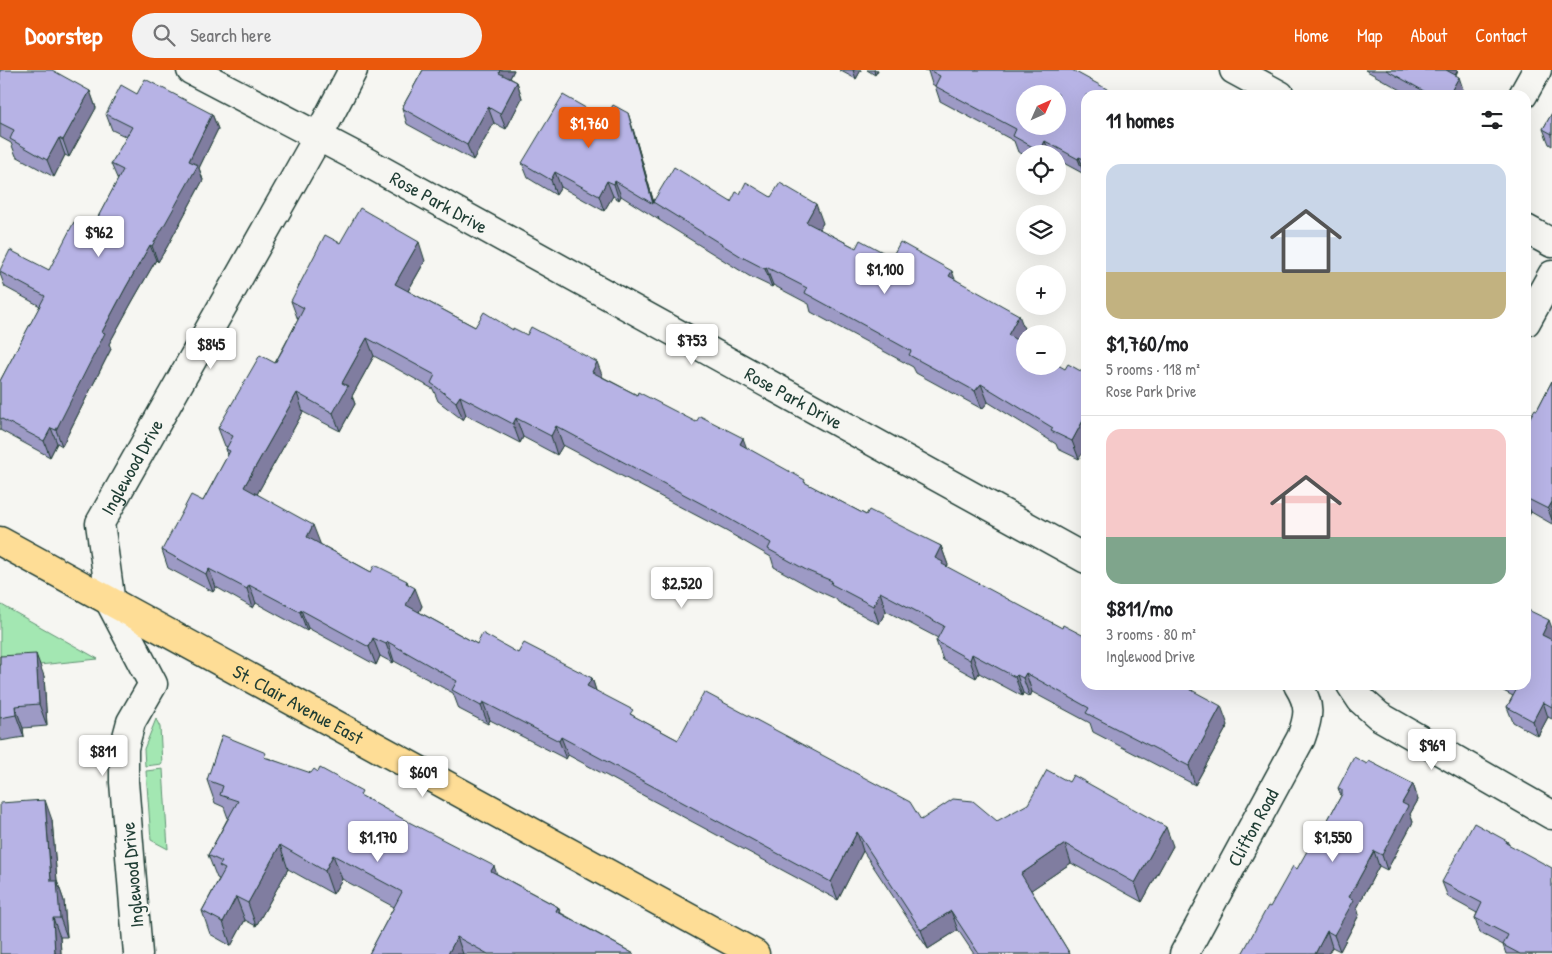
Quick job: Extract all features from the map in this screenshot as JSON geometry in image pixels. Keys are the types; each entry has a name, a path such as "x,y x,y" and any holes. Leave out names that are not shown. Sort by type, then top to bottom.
{"main road":[{"name":"St. Clair Avenue East","path":"0,542 755,954"}],"street":[{"name":"Rose Park Drive","path":"191,70 318,137 1081,556"},
{"name":"Inglewood Drive","path":"138,954 124,782 124,748 131,722 153,684 111,604 100,523 318,137 353,70"},
{"path":"1234,70 1271,90"},
{"path":"1526,90 1537,70"},
{"path":"1531,232 1552,243"},
{"path":"1531,313 1552,276"},
{"path":"1355,690 1361,700 1379,716 1552,815"},
{"name":"Clifton Road","path":"1184,954 1301,738 1309,717 1302,692"}],"green space":[{"path":"0,604 98,659 0,669"},
{"path":"156,719 160,727 162,764 145,766 144,749"},
{"path":"163,769 168,849 151,840 146,771"}],"building":[{"path":"0,70 52,70 90,91 63,140 59,138 47,160 10,139 14,130 0,123"},
{"path":"423,70 500,70 499,73 517,82 500,114 488,107 467,145 402,108"},
{"path":"929,70 1072,70 1109,90 1081,90 1081,158 1079,157 1078,159 1066,152 1066,145 1052,145 1045,141 1043,145 1029,145 1013,136 1016,129 935,86 940,76"},
{"path":"1386,70 1446,70 1459,77 1452,90 1422,90"},
{"path":"145,79 212,114 189,161 198,165 161,231 152,246 150,245 126,287 102,332 105,333 56,430 51,428 44,441 0,418 0,381 45,296 0,272 0,270 10,250 49,270 74,222 91,230 123,170 111,164 132,127 106,114 121,85 137,94"},
{"path":"563,95 605,119 613,105 628,113 653,204 615,181 614,184 607,181 599,196 555,172 551,180 522,163"},
{"path":"1552,113 1552,134 1543,129"},
{"path":"674,167 731,202 736,192 740,194 746,182 771,197 780,183 816,204 806,222 856,248 860,240 892,257 900,242 952,271 949,276 1019,315 1008,335 1016,340 1016,375 1066,375 1068,364 1081,371 1081,424 1072,441 1051,431 1053,428 981,384 975,391 909,355 911,351 805,293 807,288 742,257 653,202"},
{"path":"360,208 419,242 395,284 475,327 484,312 513,330 513,328 527,335 531,327 597,362 592,372 637,395 638,392 696,422 700,416 743,438 740,444 805,480 804,482 866,515 869,510 941,546 935,558 943,562 942,564 1062,628 1063,625 1081,634 1081,690 1191,690 1221,706 1189,766 1086,713 1089,708 1026,673 1023,678 1017,675 1015,677 972,654 970,660 936,641 944,626 880,592 873,606 831,584 832,581 808,571 768,549 771,543 719,513 556,426 551,436 516,418 513,424 460,396 456,402 431,383 435,375 367,338 342,383 348,386 333,413 297,393 244,487 313,525 307,537 371,572 375,565 407,581 406,583 415,588 406,605 477,644 482,633 518,653 524,643 592,678 587,686 633,710 630,714 678,740 704,692 910,802 921,820 953,799 973,801 997,821 1028,804 1047,770 1069,782 1073,775 1166,827 1135,883 1065,844 1021,874 1070,954 979,954 951,911 921,930 857,832 831,882 561,737 559,741 483,702 481,706 452,690 457,681 388,642 386,644 373,638 369,647 301,610 300,612 249,585 247,589 209,569 206,574 162,550 191,495 203,501 230,451 226,449 233,436 218,428 260,355 275,363 282,351 304,308 291,301 325,235 340,243"},
{"path":"1552,381 1552,502 1548,509 1531,500 1531,416 1535,409 1537,410"},
{"path":"1531,611 1549,620 1542,635 1552,640 1552,707 1543,702 1533,721 1507,707 1516,690 1531,690"},
{"path":"36,654 39,704 15,706 16,715 0,718 0,656"},
{"path":"222,735 266,753 264,757 311,773 314,769 318,772 320,768 362,791 360,795 494,866 491,871 558,907 556,911 634,954 488,954 457,937 448,954 369,954 402,892 333,855 325,871 280,845 248,903 236,897 223,922 202,911 225,869 219,866 222,862 208,855 238,801 220,795 223,786 207,780"},
{"path":"1354,757 1367,764 1369,761 1413,784 1402,803 1408,806 1382,855 1374,851 1349,897 1354,900 1334,935 1327,931 1315,954 1242,954 1268,906 1270,907 1293,866 1297,869 1316,835 1319,836 1342,794 1342,790 1338,788"},
{"path":"45,800 51,881 57,881 60,918 53,918 55,954 0,954 0,803"},
{"path":"1474,823 1552,868 1552,954 1520,954 1503,945 1508,935 1475,918 1482,903 1442,882"}]}
